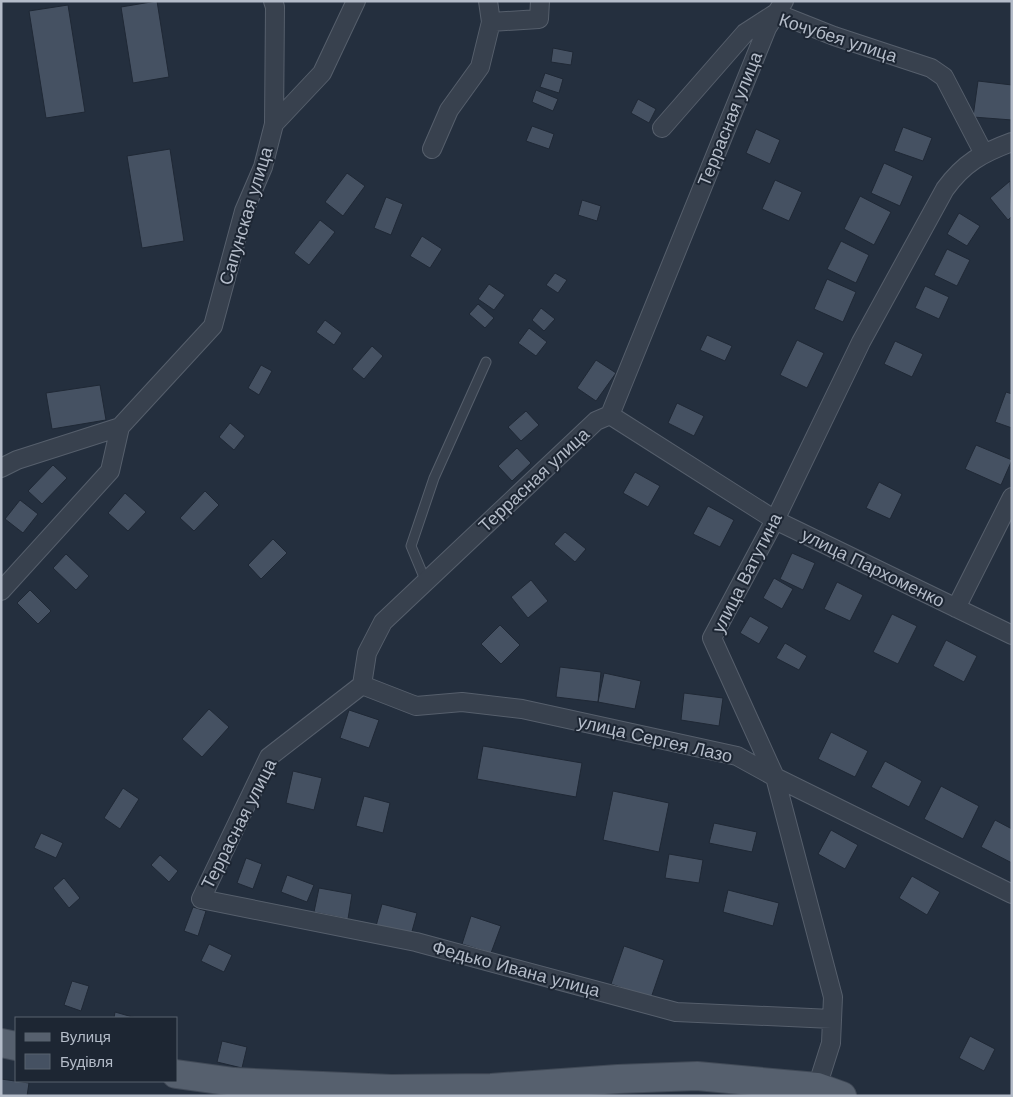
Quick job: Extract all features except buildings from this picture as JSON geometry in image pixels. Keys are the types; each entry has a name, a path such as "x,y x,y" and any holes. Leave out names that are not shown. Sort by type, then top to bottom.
{"main road":[{"path":"1,1043 15,1046"},
{"path":"178,1074 234,1082 391,1089 490,1088 618,1079 697,1076 830,1092"}],"street":[{"name":"Сапунская улица","path":"120,427 214,326 244,211 263,167 274,124 275,7 273,1"},
{"path":"274,124 322,73 356,1"},
{"path":"432,149 449,110 480,67 491,22 488,1"},
{"path":"491,22 539,19 540,1"},
{"name":"Кочубея улица","path":"662,128 745,33 780,7 834,36 931,68 944,77 983,152"},
{"name":"Террасная улица","path":"201,899 269,757 362,686 367,653 383,622 596,421 610,415 767,28 780,7"},
{"name":"улица Ватутина","path":"830,1092 834,997 775,778 712,638 775,520 861,342 945,190 954,178 983,152 1012,142"},
{"name":"улица Пархоменко","path":"610,415 775,520 1012,635"},
{"path":"1,468 17,460 120,427"},
{"path":"1,591 110,471 120,427"},
{"path":"956,608 1012,497"},
{"name":"улица Сергея Лазо","path":"362,686 416,706 462,702 522,709 736,756 775,778 1012,894"},
{"name":"Федько Ивана улица","path":"201,899 416,942 676,1012 832,1019"}],"lane":[{"path":"426,582 412,546 434,478 486,362"}]}
